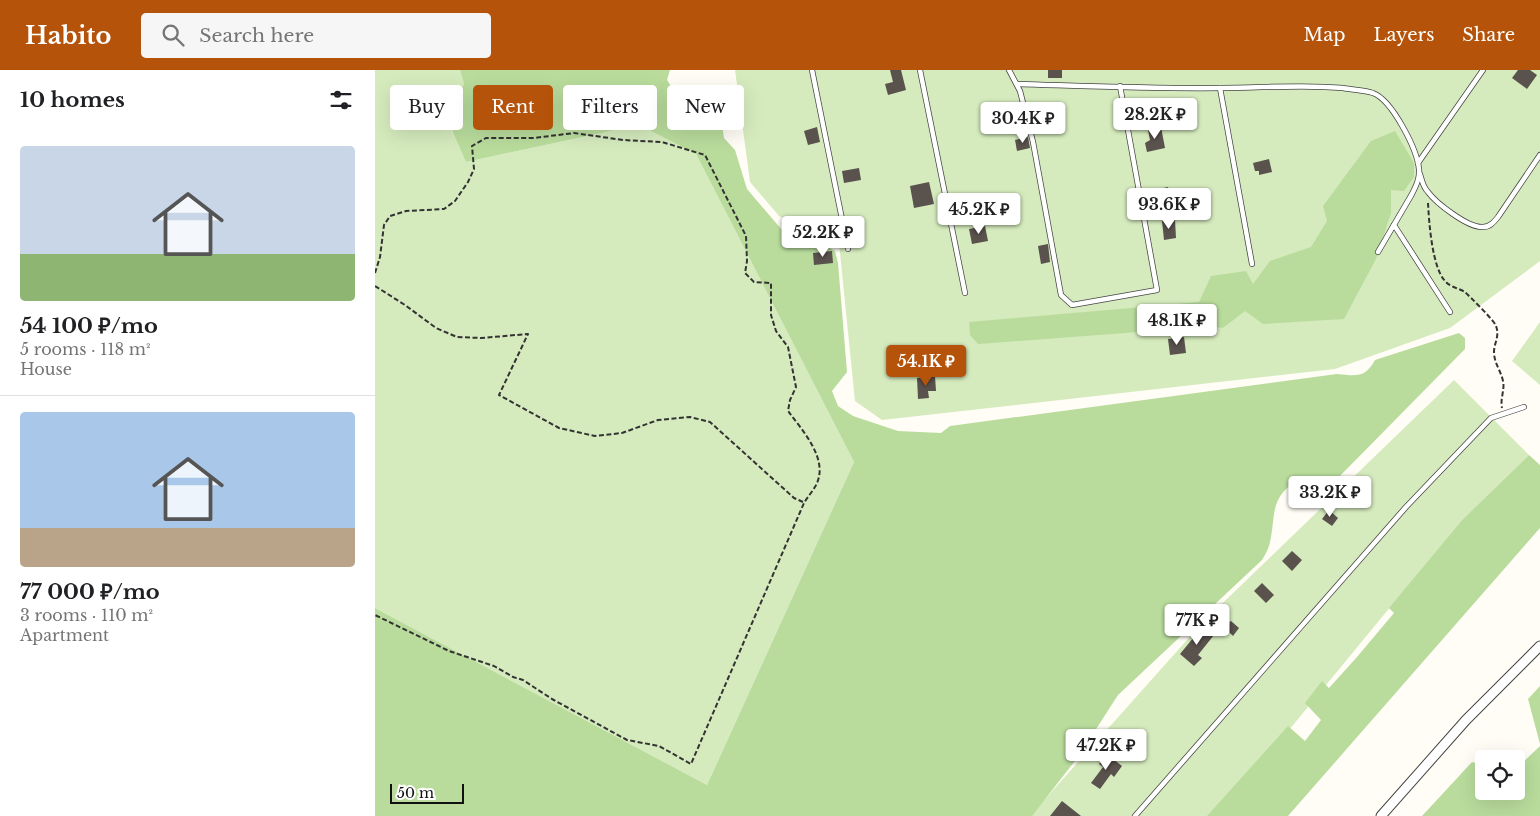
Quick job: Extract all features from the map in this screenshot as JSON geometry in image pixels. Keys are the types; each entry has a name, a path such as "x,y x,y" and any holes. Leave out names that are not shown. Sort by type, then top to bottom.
{"street":[{"path":"1381,816 1466,720 1540,646"}],"lane":[{"path":"813,70 848,249"},
{"path":"920,70 965,293"},
{"path":"1009,70 1017,84 1039,172 1061,295 1072,304 1157,290 1120,86"},
{"path":"1418,163 1483,70"},
{"path":"1017,84 1220,88 1304,86 1337,88 1375,94 1390,106 1415,152 1422,183 1428,193 1463,220 1477,226 1490,225 1499,217 1540,155"},
{"path":"1220,88 1252,264"},
{"path":"1378,252 1416,186 1419,170"},
{"path":"1394,225 1450,312"},
{"path":"1135,816 1406,507 1491,418 1523,407"}],"path":[{"path":"375,273 380,257 384,225 390,216 406,212 444,209 455,201 474,169 472,146 486,138 534,138 574,133 623,140 661,142 705,154 746,236 747,261 745,273 754,282 771,283 771,315 776,331 788,347 796,387 790,400 788,411 806,436 820,463 817,482 804,503 691,764 659,746 627,740 552,700 523,680 513,677 494,666 449,651 375,615"},
{"path":"1428,193 1429,228 1438,269 1444,280 1451,286 1464,292 1495,324 1498,332 1494,351 1495,363 1503,379 1501,400 1504,413"},
{"path":"375,286 436,328 457,337 481,338 528,334 499,395 559,428 595,436 622,433 658,420 690,417 710,422 794,498 804,503"}],"green space":[{"path":"375,70 460,70 463,86 390,85 390,130 461,130 466,162 616,130 649,130 696,154 854,462 707,785 375,608"},
{"path":"460,70 670,70 667,80 670,85 667,85 667,130 723,130 724,138 735,150 747,189 782,230 821,243 835,251 838,263 847,372 832,391 838,406 853,416 898,431 941,433 950,426 1337,374 1360,374 1368,370 1375,360 1459,333 1465,338 1465,349 1334,482 1322,485 1297,480 1288,487 1275,508 1269,544 1262,560 1118,695 1078,757 1032,816 375,816 375,608 707,785 854,462 696,154 649,130 657,130 657,85 563,85 563,130 616,130 466,162 453,132 453,130 463,130 464,84"},
{"path":"735,70 1540,70 1540,261 1450,328 1335,369 882,420 855,401 839,243 779,216 750,182 743,130 744,85 737,85"},
{"path":"1395,131 1414,163 1414,177 1404,191 1391,190 1391,213 1376,259 1344,319 1263,324 1245,311 1223,328 1188,323 1138,332 978,344 970,335 969,322 1199,302 1211,276 1246,271 1253,284 1270,261 1311,247 1327,221 1323,206 1371,141"},
{"path":"1540,322 1540,385 1512,361"},
{"path":"1454,380 1529,455 1462,520 1218,816 1030,816 1203,622"},
{"path":"1529,455 1540,465 1540,528 1288,816 1207,816 1288,726 1305,741 1321,720 1305,703 1322,681 1329,688 1394,613 1389,608 1462,520"},
{"path":"1540,686 1540,744 1528,699"},
{"path":"1540,746 1540,816 1422,816 1472,762 1475,763 1475,800 1525,800 1525,760"}],"building":[{"path":"890,70 901,70 906,90 888,95 885,84 893,82"},
{"path":"1048,70 1062,70 1062,78 1048,78"},
{"path":"1518,70 1530,70 1537,75 1527,89 1512,78"},
{"path":"817,127 820,142 808,145 804,131"},
{"path":"1161,127 1165,148 1147,152 1145,143 1150,140 1148,130"},
{"path":"1028,137 1030,148 1017,151 1015,140"},
{"path":"1269,159 1272,172 1259,175 1259,171 1255,171 1253,163"},
{"path":"859,168 861,180 844,183 842,171"},
{"path":"929,182 934,204 914,208 910,186"},
{"path":"1168,187 1171,201 1157,204 1154,190"},
{"path":"1175,220 1176,238 1164,240 1162,221"},
{"path":"985,226 988,241 972,244 969,229"},
{"path":"1048,244 1050,262 1041,264 1038,246"},
{"path":"832,251 833,263 814,265 813,253"},
{"path":"1184,337 1186,353 1170,355 1168,339"},
{"path":"935,376 936,391 928,391 929,398 918,399 917,378"},
{"path":"1329,510 1338,518 1332,526 1322,519"},
{"path":"1292,551 1302,560 1292,571 1282,561"},
{"path":"1262,583 1274,595 1266,603 1254,591"},
{"path":"1231,621 1239,628 1233,636 1223,626"},
{"path":"1203,626 1214,635 1198,655 1202,658 1194,666 1180,654"},
{"path":"1107,754 1122,766 1114,777 1111,774 1100,789 1091,783 1103,767 1099,764"},
{"path":"1062,801 1081,816 1050,816"}]}
